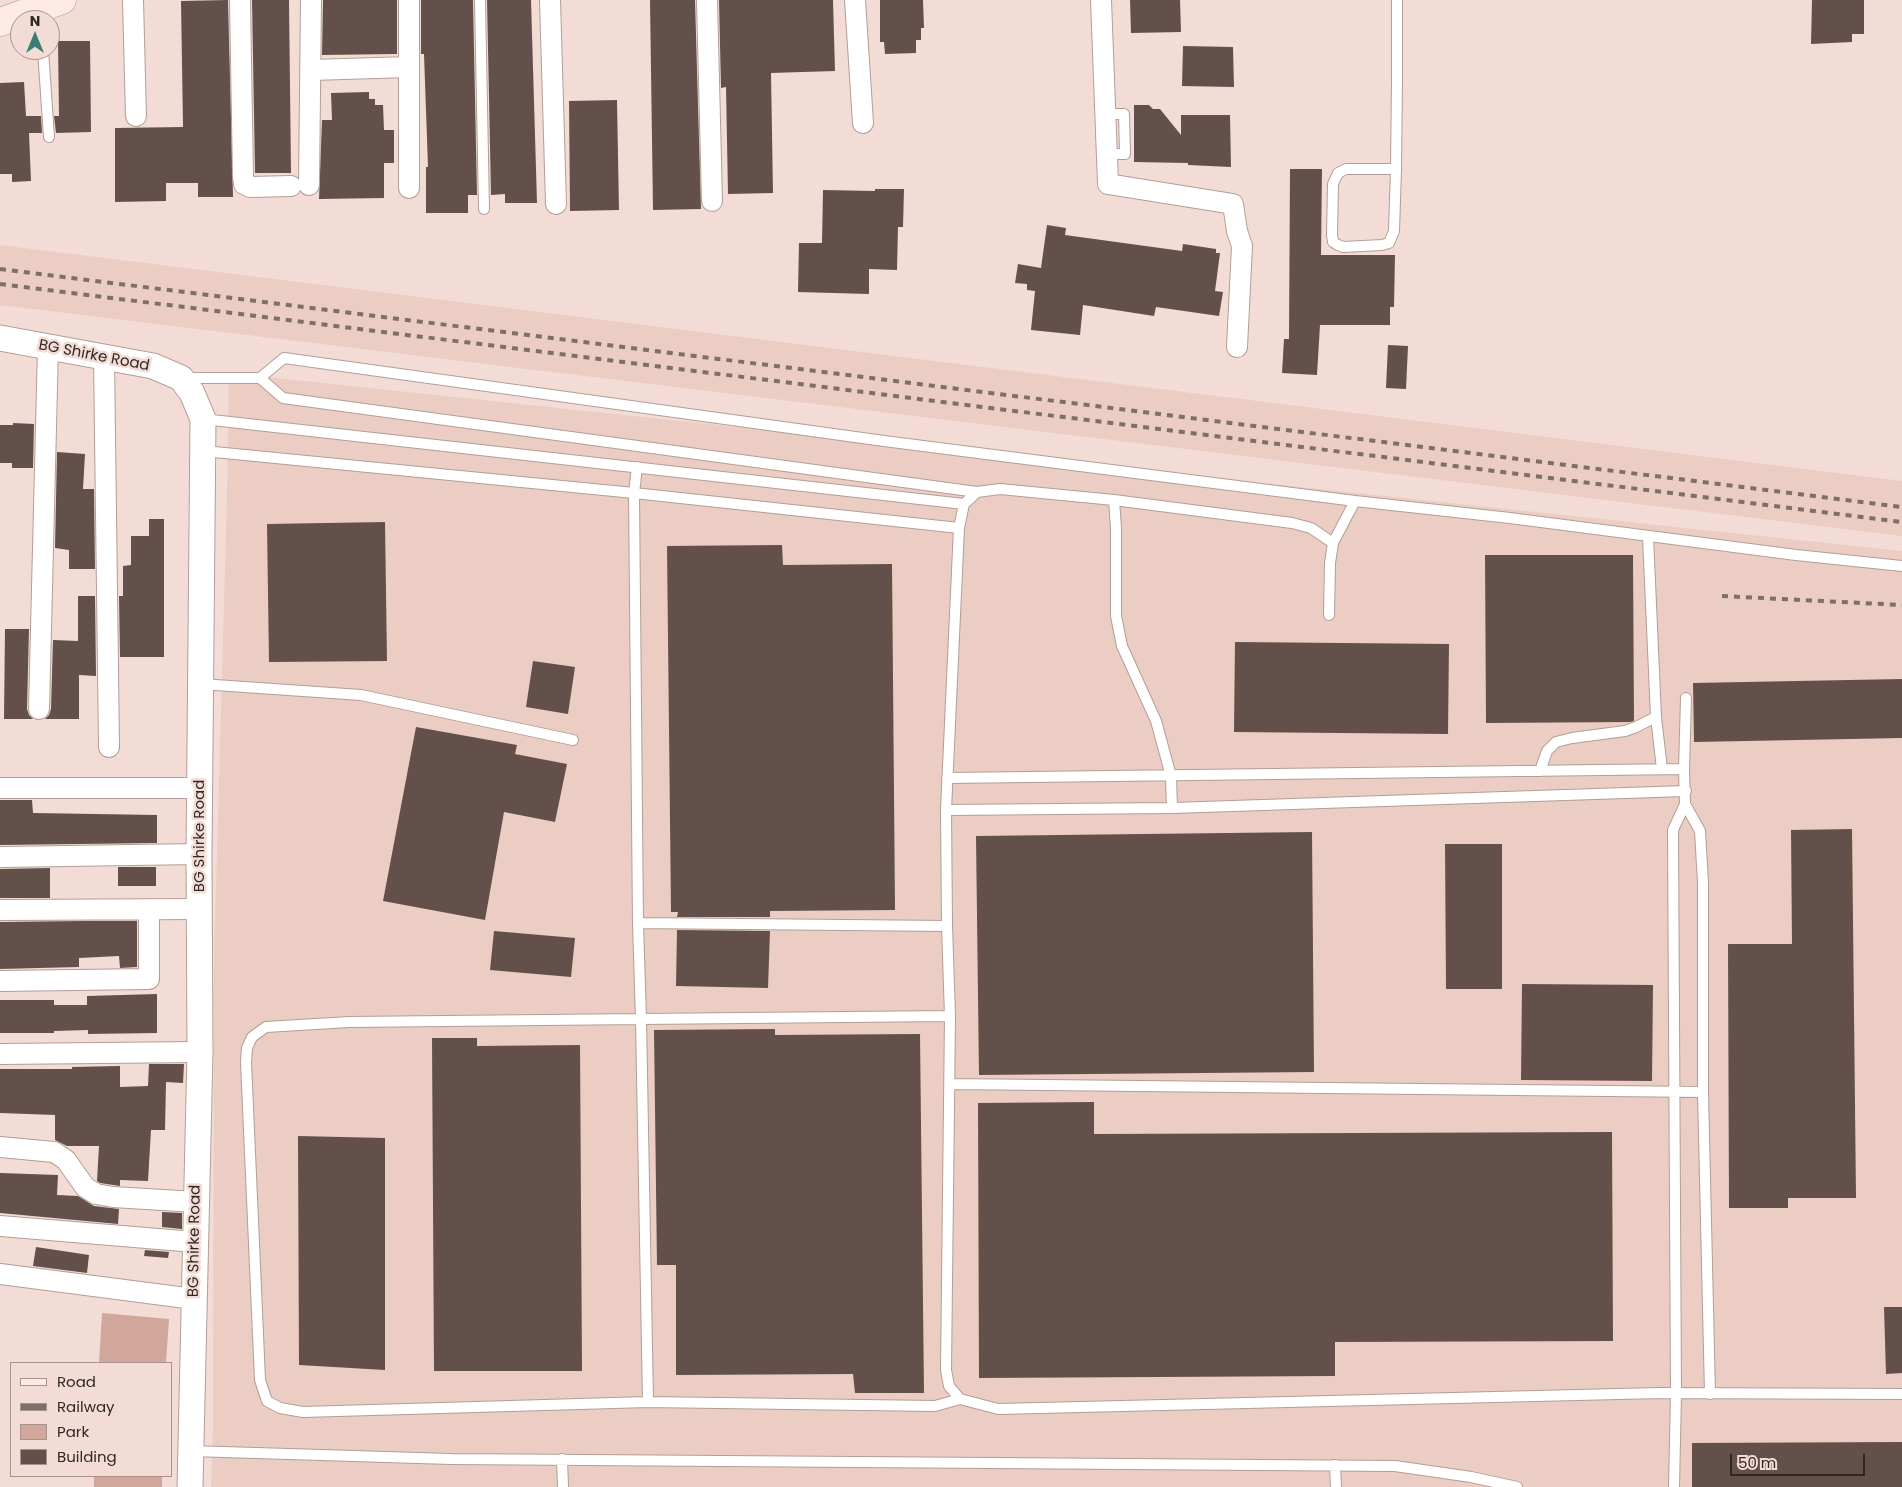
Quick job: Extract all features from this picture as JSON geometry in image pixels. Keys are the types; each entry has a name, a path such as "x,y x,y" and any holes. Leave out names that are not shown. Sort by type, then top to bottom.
{"main road":[{"path":"0,22 62,0"},
{"path":"48,10 80,0"}],"street":[{"path":"133,0 136,116"},
{"path":"240,0 243,176 244,184 250,187 300,186 311,70 311,0"},
{"path":"409,0 410,188"},
{"path":"550,0 556,204"},
{"path":"707,0 712,201"},
{"path":"855,0 863,124"},
{"path":"1101,0 1108,184 1233,204 1237,231 1242,246 1237,347"},
{"path":"311,70 410,68"},
{"name":"BG Shirke Road","path":"0,338 153,366 181,378 192,393 204,419 200,788 200,1052 190,1487"},
{"path":"39,709 48,347"},
{"path":"104,357 109,747"},
{"path":"0,788 200,788"},
{"path":"0,857 200,854"},
{"path":"0,910 200,909"},
{"path":"0,981 149,979 149,910"},
{"path":"0,1054 200,1052"},
{"path":"0,1147 54,1152 66,1160 85,1187 96,1194 113,1197 196,1202"},
{"path":"0,1226 196,1242"},
{"path":"0,1274 194,1299"}],"lane":[{"path":"480,0 484,209"},
{"path":"1396,169 1346,169 1338,173 1333,184 1333,242 1343,247 1382,245 1389,243 1394,231 1396,169 1397,0"},
{"path":"44,60 50,137"},
{"path":"181,378 260,378 284,358 884,441 1355,501 1510,518 1648,537 1902,566"},
{"path":"260,378 283,398 977,492 1000,489 1114,500 1292,523 1311,528 1333,543"},
{"path":"204,419 964,504"},
{"path":"203,451 634,492 959,528"},
{"path":"637,467 634,492 638,923 648,1402"},
{"path":"960,1399 949,1386 946,1370 950,1016 946,810 959,528 964,504 977,492"},
{"path":"1114,500 1116,528 1116,616 1122,646 1156,721 1171,776 1172,808"},
{"path":"1329,615 1330,563 1333,543 1355,501"},
{"path":"1648,537 1656,717 1662,769"},
{"path":"201,684 362,695 573,740"},
{"path":"1674,1487 1676,1394 1673,830 1685,804 1686,698"},
{"path":"1540,771 1547,751 1556,742 1625,731 1656,717"},
{"path":"947,778 1684,769"},
{"path":"946,810 1172,808 1686,791"},
{"path":"1685,804 1700,831 1703,882 1703,1092 1710,1394"},
{"path":"638,923 947,926"},
{"path":"950,1016 350,1022 266,1027 252,1037 247,1048 246,1062 260,1380 267,1401 280,1408 303,1412 648,1402 935,1406 960,1399 998,1408 1676,1394 1902,1394"},
{"path":"950,1084 1703,1092"},
{"path":"190,1451 451,1459 1395,1466 1471,1477 1517,1487"},
{"path":"562,1460 563,1487"},
{"path":"1335,1466 1336,1487"}],"shaded area":[{"path":"0,245 1902,481 1902,536 0,305"},
{"path":"229,373 1902,551 1902,1487 211,1487 213,1429 214,959"}],"green space":[{"path":"102,1313 169,1319 166,1362 99,1362"},
{"path":"94,1477 162,1477 162,1487 94,1487"}],"building":[{"path":"228,0 233,197 198,197 198,183 166,183 166,201 115,202 115,128 183,127 181,1"},
{"path":"252,0 289,0 291,173 255,173"},
{"path":"323,0 397,0 397,54 322,55"},
{"path":"421,0 473,0 477,195 468,195 468,213 426,213 426,167 428,167 424,54 421,54"},
{"path":"487,0 531,0 537,203 505,203 505,194 491,195"},
{"path":"650,0 695,0 701,209 653,210"},
{"path":"719,0 833,0 835,71 771,73 773,193 728,194 726,87 721,88"},
{"path":"880,0 923,0 924,28 921,28 921,40 916,40 916,53 885,54 884,42 880,42"},
{"path":"1130,0 1180,0 1181,32 1131,33"},
{"path":"1812,0 1864,0 1864,34 1852,34 1852,42 1811,44"},
{"path":"60,41 90,41 91,132 56,133 54,116 59,116"},
{"path":"1183,46 1233,47 1234,87 1182,86"},
{"path":"24,82 26,116 41,116 42,133 29,133 31,181 12,182 12,174 0,174 0,83"},
{"path":"369,92 369,99 375,99 375,105 383,105 384,130 394,130 394,163 384,163 384,198 319,199 322,120 332,120 331,93"},
{"path":"617,100 619,210 570,211 569,101"},
{"path":"1134,105 1149,105 1153,109 1160,109 1181,135 1181,115 1230,115 1231,167 1188,165 1188,163 1134,162"},
{"path":"1290,169 1322,169 1321,255 1395,255 1394,307 1390,307 1390,325 1320,325 1317,375 1282,373 1284,339 1289,339"},
{"path":"875,189 904,189 903,227 898,227 897,270 869,269 869,294 798,292 799,243 822,243 823,190 875,191"},
{"path":"1047,225 1066,228 1065,235 1182,251 1183,244 1216,249 1216,253 1220,253 1215,291 1223,292 1219,316 1156,307 1154,316 1083,305 1080,335 1031,330 1035,291 1027,290 1027,284 1015,283 1018,264 1041,268"},
{"path":"1388,345 1408,346 1406,389 1386,388"},
{"path":"13,423 34,424 33,468 12,468 12,463 0,463 0,425 13,425"},
{"path":"57,452 85,454 83,489 94,489 95,569 69,569 69,550 55,548"},
{"path":"149,519 164,519 164,657 120,657 119,596 123,596 123,566 131,565 131,536 149,536"},
{"path":"385,522 387,661 269,662 267,524"},
{"path":"782,545 783,565 892,564 895,910 770,911 770,917 677,917 678,912 671,912 667,546"},
{"path":"1485,555 1633,555 1634,721 1486,723"},
{"path":"78,596 95,596 96,676 79,675 79,719 45,719 51,709 53,640 78,641"},
{"path":"5,629 29,629 27,709 33,719 4,719"},
{"path":"1235,642 1449,644 1448,734 1234,732"},
{"path":"533,661 575,667 568,714 526,707"},
{"path":"1902,679 1902,738 1694,742 1693,683"},
{"path":"416,727 517,745 515,754 567,764 555,822 504,812 485,920 383,901"},
{"path":"0,800 32,800 33,813 157,815 157,843 0,845"},
{"path":"1852,829 1856,1198 1788,1198 1788,1208 1729,1208 1728,944 1792,944 1791,830"},
{"path":"1312,832 1314,1072 979,1075 976,836"},
{"path":"1445,844 1502,844 1502,989 1446,989"},
{"path":"118,867 156,867 156,886 118,886"},
{"path":"50,868 50,898 0,898 0,869"},
{"path":"137,921 137,967 120,968 119,956 79,958 79,967 0,969 0,922"},
{"path":"677,930 770,931 768,988 676,986"},
{"path":"494,931 575,938 571,977 490,970"},
{"path":"1522,984 1653,985 1652,1081 1521,1080"},
{"path":"157,994 157,1033 88,1034 88,1030 54,1031 54,1033 0,1033 0,1000 54,1000 54,1005 87,1005 87,996"},
{"path":"775,1029 775,1035 920,1034 924,1393 855,1393 853,1374 676,1375 676,1265 657,1265 654,1030"},
{"path":"432,1038 477,1038 477,1046 580,1045 582,1371 434,1371"},
{"path":"149,1064 184,1064 183,1083 166,1082 165,1130 151,1130 148,1181 120,1180 120,1186 100,1183 97,1181 99,1146 67,1146 55,1140 55,1115 0,1113 0,1069 72,1069 72,1067 120,1066 120,1087 148,1086"},
{"path":"1094,1102 1094,1134 1612,1132 1613,1341 1335,1342 1335,1376 979,1378 978,1103"},
{"path":"298,1136 385,1138 385,1370 299,1365"},
{"path":"0,1173 58,1175 57,1195 78,1196 94,1206 119,1209 118,1224 0,1213"},
{"path":"162,1212 182,1213 182,1229 162,1227"},
{"path":"36,1247 89,1255 87,1273 33,1266"},
{"path":"145,1250 169,1252 168,1258 144,1256"},
{"path":"1884,1307 1902,1307 1902,1373 1886,1374"},
{"path":"1902,1442 1902,1487 1692,1487 1692,1443"}],"railway":[{"path":"0,269 1902,507"},
{"path":"0,284 1902,522"},
{"path":"1722,596 1902,605"}]}
